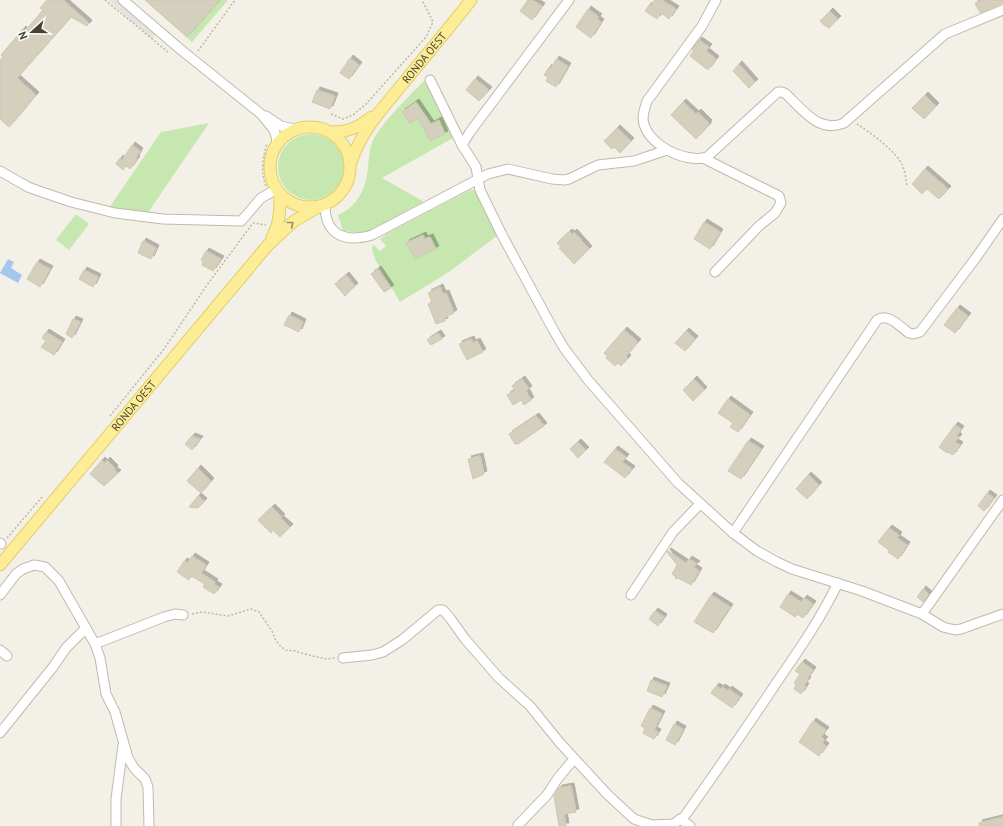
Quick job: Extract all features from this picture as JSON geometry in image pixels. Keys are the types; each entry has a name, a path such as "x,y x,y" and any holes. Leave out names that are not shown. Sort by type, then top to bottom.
{"main road":[{"name":"RONDA OEST","path":"351,162 359,141 376,114 397,91 471,0"},
{"name":"RONDA OEST","path":"332,132 344,132 355,128 376,114"},
{"path":"313,126 332,132 341,140 347,150 351,162 348,183 342,192 335,199 322,206 304,207 291,202 275,192 270,171 273,141 282,138 294,130 304,127 313,126"},
{"name":"RONDA OEST","path":"268,245 277,229 275,192"},
{"name":"RONDA OEST","path":"0,565 268,245 294,221 322,206"}],"street":[{"path":"123,0 192,59 261,114 274,130 276,136 273,141"},
{"path":"462,145 470,132 569,0"},
{"path":"716,0 702,26 647,101 643,120 646,129 658,143 667,150 691,158 707,157 778,92 786,94 820,125 832,127 839,126 849,119 945,34 1003,10"},
{"path":"430,80 462,145 476,167 480,190 502,234 564,348 597,390 678,483 700,504 733,533 757,551 777,562 792,569 838,583 922,614 943,627 961,630 1003,614"},
{"path":"261,114 281,126 294,130"},
{"path":"322,206 330,227 335,233 365,237 372,235 434,201 493,172 508,169 552,179 564,180 598,165 634,161 667,150"},
{"path":"703,158 779,196 781,203 775,213 759,226 715,272"},
{"path":"0,171 28,187 71,202 111,212 147,218 240,221 261,198 275,192"},
{"path":"733,533 877,320 880,318 888,318 909,333 913,334 920,332 1003,219"},
{"path":"922,614 1003,500"},
{"path":"631,595 674,532 700,504"},
{"path":"0,595 16,574 23,569 34,566 45,567 59,581 95,644 100,658 106,694 115,712 128,758 134,768 144,779 148,787 149,826"},
{"path":"343,658 372,655 383,652 402,640 438,610 443,610 499,678 530,706 574,759 608,795 634,819 652,825 672,824 684,817 796,654 830,600 838,583"},
{"path":"95,644 164,617 175,614 183,615"},
{"path":"0,733 53,667 66,648 86,628"},
{"path":"116,826 116,799 124,742"},
{"path":"518,826 518,824 547,795 562,773 574,759"},
{"path":"680,819 690,826"}],"path":[{"path":"105,0 162,48 169,52"},
{"path":"192,59 235,0"},
{"path":"331,114 343,119 353,115 366,104 426,37 433,22 422,0"},
{"path":"849,119 889,149 900,161 905,174 907,187"},
{"path":"273,141 265,150 262,165 263,179 275,192"},
{"path":"109,418 164,349 207,285 252,223 269,225"},
{"path":"1,544 42,498"},
{"path":"183,615 202,612 228,616 251,610 258,612 272,631 275,639 286,650 327,659 343,658"}],"green space":[{"path":"145,0 228,0 192,42"},
{"path":"425,80 453,138 382,178 423,202 365,233 343,231 338,215 345,212 355,202 363,190 367,176 370,149 374,138 391,115"},
{"path":"209,123 147,214 109,208 161,132"},
{"path":"304,134 318,134 330,139 339,148 344,160 342,180 335,191 318,200 304,200 292,195 283,186 278,174 278,160 283,148 292,139"},
{"path":"470,190 475,190 477,192 498,235 449,272 400,302 376,261 372,250 373,244 380,251 386,246 380,239 388,233"},
{"path":"76,214 89,224 69,250 56,240"}],"shaded area":[{"path":"108,0 118,0 156,34 152,39"}],"water":[{"path":"8,259 14,262 11,268 22,275 18,283 0,273"}],"building":[{"path":"47,0 63,0 89,23 87,26 71,17 17,78 36,95 9,127 0,119 0,60 3,57 1,55 23,29 25,31 43,10 40,8"},
{"path":"145,0 220,0 187,37"},
{"path":"528,0 532,0 542,6 532,20 520,11"},
{"path":"655,0 662,0 676,9 669,19 661,13 657,19 645,11"},
{"path":"982,0 1003,0 1003,3 980,13 975,3"},
{"path":"588,9 599,17 597,19 601,22 591,38 576,27"},
{"path":"830,11 838,19 829,28 820,21"},
{"path":"699,40 709,47 706,51 716,59 708,70 690,56 694,50 692,49"},
{"path":"350,58 359,65 349,79 340,73"},
{"path":"556,59 568,66 556,87 546,81 548,77 544,75 549,67 551,69"},
{"path":"739,64 755,82 749,88 733,71"},
{"path":"475,79 489,90 479,101 466,90"},
{"path":"317,90 335,96 330,109 312,102"},
{"path":"925,95 936,106 924,119 912,108"},
{"path":"416,102 431,124 439,120 445,134 430,141 418,118 410,124 402,112"},
{"path":"683,102 696,114 698,112 709,123 696,139 671,115"},
{"path":"617,128 631,141 620,153 614,147 612,149 604,141"},
{"path":"132,145 140,151 136,158 137,159 130,169 126,166 123,170 116,164 120,158 122,160"},
{"path":"925,169 948,189 939,199 927,189 922,194 912,184"},
{"path":"704,222 720,232 710,249 694,239"},
{"path":"569,232 572,234 574,232 589,249 574,264 559,248 561,247 557,243"},
{"path":"423,235 425,239 430,237 436,249 415,259 406,243"},
{"path":"143,241 156,248 151,259 138,253"},
{"path":"206,251 221,259 213,271 202,265 203,262 201,260"},
{"path":"37,262 50,269 40,287 27,279"},
{"path":"378,269 391,288 384,292 371,274"},
{"path":"84,270 98,277 93,287 79,279"},
{"path":"346,275 355,286 345,296 335,284"},
{"path":"440,287 443,294 446,293 454,313 444,318 445,321 436,324 428,304 432,302 428,293"},
{"path":"957,308 968,316 955,333 944,325"},
{"path":"289,315 303,322 299,332 284,325"},
{"path":"73,319 80,322 72,338 66,334"},
{"path":"624,330 638,342 626,356 628,358 621,366 618,363 615,366 606,358 607,356 604,353"},
{"path":"686,331 695,339 685,351 675,343"},
{"path":"46,332 62,342 54,355 41,347 46,341 42,338"},
{"path":"438,333 442,339 431,345 427,340"},
{"path":"471,339 473,343 477,341 483,352 467,360 459,344"},
{"path":"522,379 529,389 526,391 531,400 524,405 521,400 513,405 507,395 515,390 512,386"},
{"path":"694,379 704,390 693,401 683,390"},
{"path":"728,399 750,415 738,432 730,427 733,423 718,413"},
{"path":"536,416 544,426 518,444 515,444 509,434"},
{"path":"955,425 961,429 957,435 959,437 955,442 960,445 953,455 948,452 947,453 939,447"},
{"path":"192,436 200,439 192,450 185,444"},
{"path":"748,441 761,449 741,479 728,471"},
{"path":"578,442 586,450 578,458 570,449"},
{"path":"615,449 626,457 622,462 632,469 625,478 604,462"},
{"path":"480,456 484,474 473,479 468,459"},
{"path":"102,460 105,463 107,460 118,473 104,486 90,474"},
{"path":"198,468 211,481 201,493 187,481"},
{"path":"808,475 819,485 807,499 796,489"},
{"path":"987,493 994,498 984,511 978,506"},
{"path":"198,496 204,501 198,508 189,507"},
{"path":"272,507 282,517 280,518 290,527 280,537 273,530 271,533 258,520"},
{"path":"889,528 899,535 897,538 907,545 898,559 878,542"},
{"path":"668,551 686,563 689,559 697,564 693,567 699,571 691,585 678,578 675,579 676,577 672,574 677,565 667,552"},
{"path":"192,556 206,565 201,573 215,582 214,584 219,587 214,594 203,587 205,584 191,576 189,580 177,572 184,561 188,563"},
{"path":"923,589 929,594 923,602 917,597"},
{"path":"788,594 801,602 804,598 813,604 803,618 797,614 795,617 780,607"},
{"path":"711,595 730,607 713,633 694,622"},
{"path":"655,611 664,617 658,626 649,619"},
{"path":"802,662 813,670 804,685 806,686 801,694 794,689 796,685 794,683 800,674 795,671"},
{"path":"651,680 667,686 662,697 647,691"},
{"path":"716,686 721,689 722,687 728,691 729,689 740,697 732,708 711,693"},
{"path":"650,708 662,714 654,730 658,732 654,739 643,733 645,728 641,726"},
{"path":"813,721 826,730 821,737 825,740 822,743 826,746 819,756 799,742"},
{"path":"674,724 683,729 675,745 666,740"},
{"path":"571,786 576,812 564,814 566,826 559,826 554,796 559,788"},
{"path":"1003,817 1003,826 979,826 979,823"}]}
